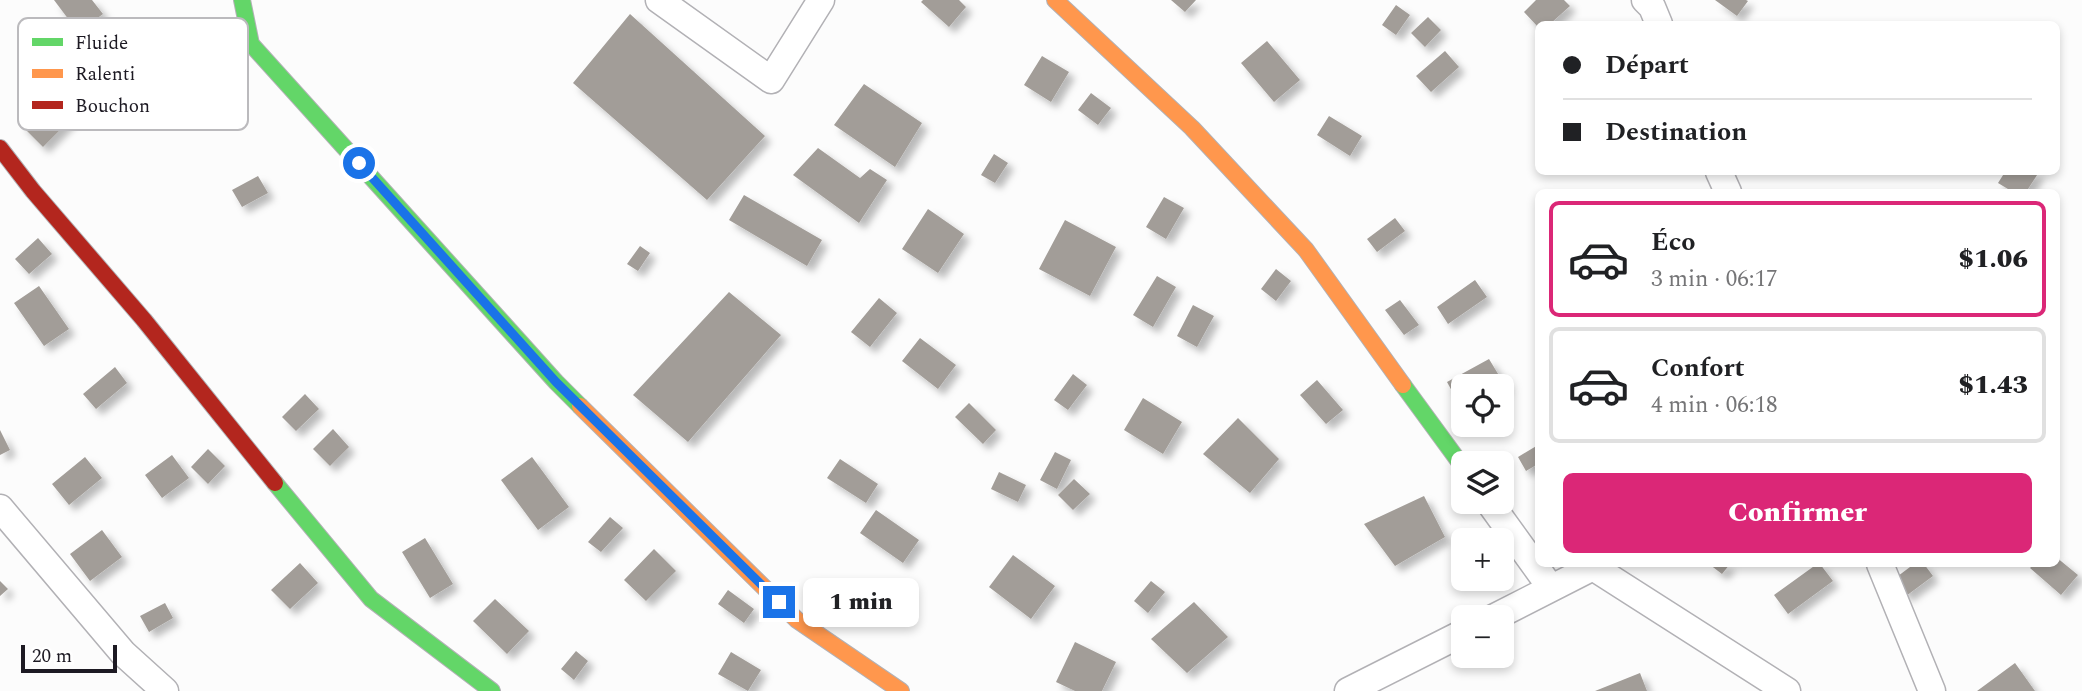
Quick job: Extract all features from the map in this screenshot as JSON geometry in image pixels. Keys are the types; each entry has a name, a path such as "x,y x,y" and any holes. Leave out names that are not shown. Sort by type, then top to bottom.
{"street":[{"path":"242,0 246,18"},
{"path":"659,0 771,80 821,0"},
{"path":"1055,0 1192,128 1306,250 1451,451"},
{"path":"1645,0 1652,7 1658,21"},
{"path":"248,29 251,44 556,382 797,620 901,691"},
{"path":"0,148 371,599 492,691"},
{"path":"0,508 123,653 165,691"},
{"path":"1498,514 1535,566"},
{"path":"1536,567 1551,588"},
{"path":"1514,607 1593,567 1787,691"},
{"path":"1881,567 1932,691"},
{"path":"1348,691 1451,639"}],"building":[{"path":"54,0 92,0 103,14 97,18 68,18"},
{"path":"959,0 966,7 949,27 921,2"},
{"path":"1171,0 1196,0 1185,12"},
{"path":"1536,0 1564,0 1570,6 1553,21 1535,21 1535,24 1524,12"},
{"path":"1715,0 1746,0 1748,1 1737,16"},
{"path":"1396,5 1410,15 1396,35 1382,25"},
{"path":"630,14 765,136 707,200 573,83"},
{"path":"1428,17 1441,30 1425,47 1411,33"},
{"path":"1267,41 1300,80 1274,102 1241,63"},
{"path":"1445,51 1459,67 1431,92 1416,76"},
{"path":"1042,56 1069,72 1051,102 1024,85"},
{"path":"864,84 922,123 895,167 834,125"},
{"path":"1091,93 1111,108 1098,125 1078,110"},
{"path":"1329,116 1362,136 1350,156 1317,135"},
{"path":"26,130 60,130 43,147"},
{"path":"818,148 860,178 870,169 887,180 859,223 793,175"},
{"path":"994,154 1008,163 995,183 981,175"},
{"path":"2003,175 2037,175 2028,189 2008,189 1998,183"},
{"path":"258,176 268,193 242,207 232,190"},
{"path":"744,195 822,240 807,266 729,220"},
{"path":"1164,197 1184,208 1166,239 1146,227"},
{"path":"928,209 964,234 938,273 902,249"},
{"path":"1395,218 1405,231 1377,252 1367,239"},
{"path":"1065,220 1116,247 1090,296 1039,269"},
{"path":"38,238 52,254 29,274 15,259"},
{"path":"640,246 650,253 638,271 627,264"},
{"path":"1276,269 1291,281 1276,301 1261,289"},
{"path":"1157,276 1176,287 1153,327 1133,315"},
{"path":"1475,280 1487,297 1448,324 1437,307"},
{"path":"39,286 69,329 44,346 14,303"},
{"path":"729,292 781,335 688,442 633,395"},
{"path":"879,298 897,313 870,347 851,332"},
{"path":"1400,300 1419,325 1404,335 1385,310"},
{"path":"1193,305 1214,316 1197,347 1177,336"},
{"path":"920,338 956,365 938,389 902,361"},
{"path":"1489,359 1498,374 1462,374"},
{"path":"115,367 127,383 96,409 83,394"},
{"path":"1073,374 1087,385 1068,410 1054,400"},
{"path":"1317,380 1343,410 1326,424 1300,395"},
{"path":"305,394 319,409 296,431 282,417"},
{"path":"1143,398 1182,422 1163,454 1124,430"},
{"path":"969,403 996,430 983,444 955,417"},
{"path":"1238,418 1279,459 1250,493 1203,454"},
{"path":"333,429 349,447 330,466 313,449"},
{"path":"0,430 10,450 0,455"},
{"path":"1535,447 1535,466 1526,471 1518,457"},
{"path":"208,449 225,466 208,484 191,467"},
{"path":"1055,452 1071,460 1057,489 1040,480"},
{"path":"172,455 189,478 162,498 145,475"},
{"path":"85,457 102,478 69,505 52,484"},
{"path":"532,457 569,507 538,530 501,480"},
{"path":"840,459 878,484 866,503 827,478"},
{"path":"999,472 1026,485 1018,502 991,489"},
{"path":"1074,479 1090,494 1073,510 1058,495"},
{"path":"1424,496 1445,537 1395,566 1364,524"},
{"path":"876,510 919,540 903,563 860,533"},
{"path":"610,517 623,528 601,552 588,542"},
{"path":"102,530 122,557 90,581 70,554"},
{"path":"425,538 453,584 430,598 402,552"},
{"path":"654,549 676,571 646,601 624,580"},
{"path":"1013,555 1055,586 1031,619 989,587"},
{"path":"2060,560 2078,575 2061,595 2030,568 2060,567"},
{"path":"300,563 318,583 290,609 271,590"},
{"path":"1713,567 1728,567 1722,574"},
{"path":"1813,567 1822,567 1833,581 1788,614 1774,595"},
{"path":"1910,567 1926,567 1933,576 1906,596 1894,579"},
{"path":"0,581 8,589 0,596"},
{"path":"1151,581 1165,592 1148,613 1134,601"},
{"path":"728,590 754,609 744,623 718,604"},
{"path":"495,599 529,631 507,654 473,621"},
{"path":"1194,602 1228,637 1187,673 1151,639"},
{"path":"165,603 173,618 149,632 140,616"},
{"path":"1075,642 1116,662 1102,691 1075,691 1056,682"},
{"path":"576,651 588,661 574,680 561,669"},
{"path":"731,652 761,670 748,691 718,674"},
{"path":"2015,663 2035,691 1977,691"},
{"path":"1640,673 1647,691 1595,691"}],"traffic: fast":[{"path":"242,0 246,18"},
{"path":"248,29 251,44 580,406"},
{"path":"1403,385 1451,451"},
{"path":"275,483 371,599 492,691"}],"traffic: slow":[{"path":"1055,0 1192,128 1306,250 1403,385"},
{"path":"580,406 797,620 901,691"}],"traffic: jam":[{"path":"0,148 33,191 144,320 275,483"}],"route":[{"path":"359,163 556,382 779,602"}]}
